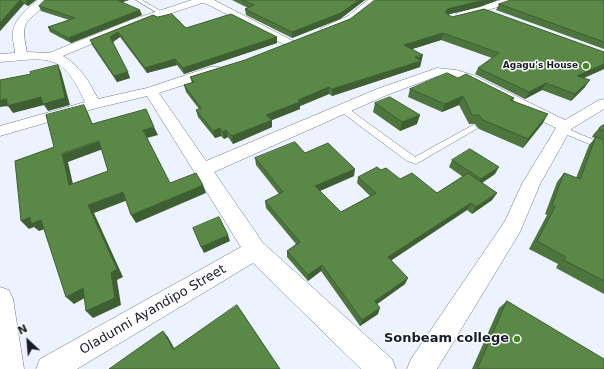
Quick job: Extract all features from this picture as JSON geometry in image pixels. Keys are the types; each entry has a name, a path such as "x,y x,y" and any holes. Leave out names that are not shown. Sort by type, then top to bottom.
{"street":[{"path":"22,56 18,33 27,16 44,0"},
{"path":"277,49 345,22 374,0"},
{"path":"450,18 483,10 511,0"},
{"path":"52,56 96,37 198,1 209,1 302,40"},
{"path":"483,10 497,15"},
{"path":"0,58 22,56 52,56 60,58 75,70 84,82 93,104"},
{"path":"0,131 93,104 151,91 226,66"},
{"path":"203,170 382,92 437,72 456,74 468,78 564,128"},
{"path":"151,91 255,250 382,369"},
{"path":"421,369 513,226 531,184 564,128 604,103"},
{"name":"Oladunni Ayandipo Street","path":"50,369 255,250"},
{"path":"0,299 10,369"}],"lane":[{"path":"138,0 161,13"},
{"path":"343,109 410,159 416,161 474,128"},
{"path":"564,128 604,147"}],"building":[{"path":"0,0 20,0 0,23"},
{"path":"45,0 117,0 140,10 68,38 48,27 75,18 39,6"},
{"path":"242,0 359,0 341,13 292,32 245,9 254,5"},
{"path":"375,0 484,0 447,9 445,12 452,17 484,9 604,52 604,64 577,76 590,80 575,94 546,83 529,92 478,68 499,53 443,33 404,45 423,55 415,57 421,61 332,89 329,87 298,100 300,102 266,115 272,120 232,136 226,130 223,132 220,128 213,131 196,110 201,108 184,85 194,82 190,77 245,60 350,19"},
{"path":"511,0 604,0 604,42 499,4"},
{"path":"172,14 186,28 231,14 277,37 183,68 175,59 145,68 118,32 110,37 128,72 114,76 90,40 153,15 157,17"},
{"path":"58,65 65,98 43,104 41,97 7,106 7,99 0,100 0,80 31,74 30,72"},
{"path":"447,73 458,78 466,74 514,98 510,100 548,114 528,139 483,120 479,115 472,115 463,96 445,104 410,89"},
{"path":"390,97 420,115 402,122 375,103"},
{"path":"84,105 92,124 146,109 154,127 143,130 170,183 196,173 203,185 131,215 123,192 88,205 117,269 111,273 115,298 86,311 83,288 66,297 41,220 31,224 30,217 21,221 15,161 54,147 46,115","holes":["99,141 108,171 69,185 62,154"]},
{"path":"604,125 604,131 599,129 600,127"},
{"path":"596,137 604,140 604,281 564,260 566,257 537,241 555,207 552,205 564,173 580,179"},
{"path":"295,142 305,153 328,143 355,169 315,186 341,212 376,193 358,177 377,167 381,170 386,168 400,179 412,173 437,193 468,173 497,193 476,207 471,203 388,257 408,278 375,301 380,308 362,320 322,265 308,275 287,251 300,242 265,201 283,192 255,158"},
{"path":"470,149 499,167 481,179 452,160"},
{"path":"219,217 228,235 201,247 193,228"},
{"name":"Sonbeam college","path":"507,301 604,359 604,369 478,368"},
{"path":"237,305 280,369 109,369 163,331 173,349"}],"place":[{"name":"Agagu's House","path":"586,66"},
{"name":"Sonbeam college","path":"517,339"}]}
